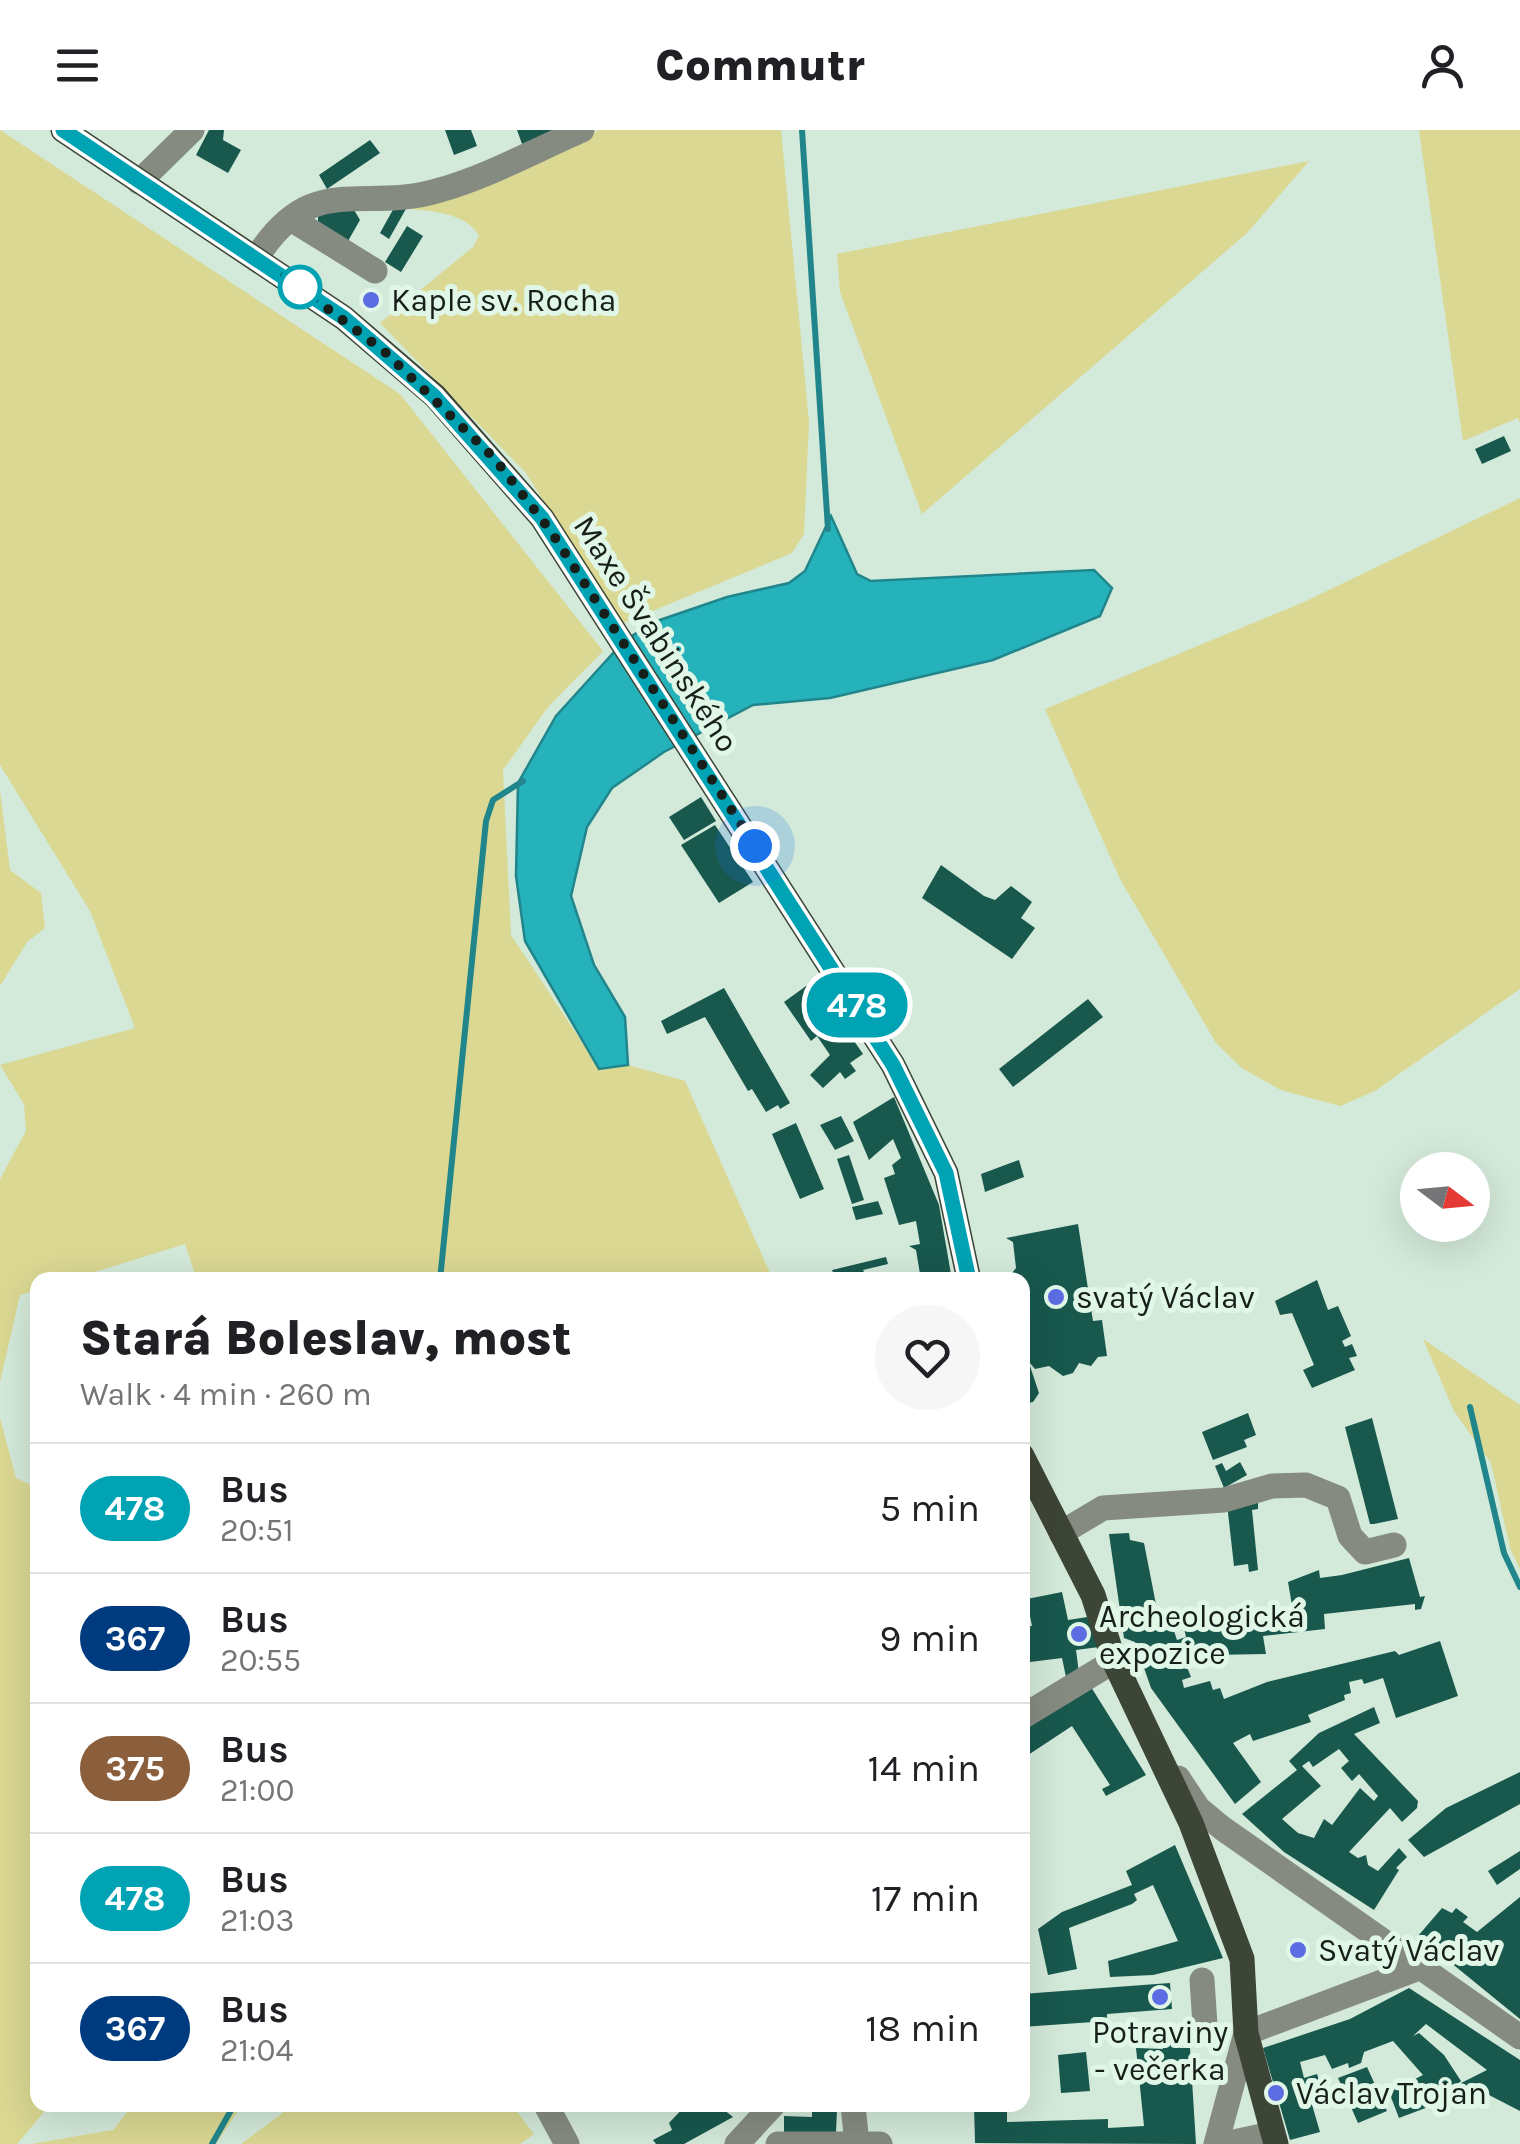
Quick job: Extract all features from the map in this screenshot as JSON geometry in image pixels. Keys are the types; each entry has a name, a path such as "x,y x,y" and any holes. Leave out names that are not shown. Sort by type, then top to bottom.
{"main road":[{"name":"Maxe Švabinského","path":"62,130 344,318 434,396 506,473 589,588 864,1016 934,1140 956,1208 968,1272"},
{"path":"1030,1472 1093,1595 1114,1661 1192,1824 1242,1958 1231,2034 1274,2139"}],"street":[{"path":"257,257 270,236 312,203 342,197 407,197 447,188 582,130"},
{"path":"139,182 186,133"},
{"path":"291,219 376,271"},
{"path":"1061,1532 1104,1508 1224,1500 1272,1486 1306,1485 1338,1498 1350,1536 1366,1552 1394,1544"},
{"path":"1030,1713 1114,1661"},
{"path":"1156,1745 1198,1808 1520,2037"},
{"path":"1231,2034 1418,1968"},
{"path":"1202,1980 1231,2034 1216,2144"},
{"path":"550,2112 567,2144"},
{"path":"737,2144 767,2112"},
{"path":"778,2144 865,2143 855,2112"},
{"path":"1225,2144 1274,2139"}],"shaded area":[{"path":"0,130 400,394 603,651 548,707 503,770 511,935 599,1068 628,1065 685,1081 769,1272 194,1272 185,1244 95,1272 30,1272 30,1292 20,1295 0,1382 0,1179 26,1131 24,1104 0,1065 135,1028 90,911 0,765"},
{"path":"599,130 781,130 809,422 804,534 792,553 621,624 526,473 380,323 473,247 479,236 458,218 409,209"},
{"path":"1419,130 1520,130 1520,423 1518,418 1463,441"},
{"path":"1309,161 1247,233 922,514 840,292 837,254"},
{"path":"1520,498 1520,989 1375,1091 1340,1106 1281,1090 1243,1069 1216,1043 1120,879 1045,709 1304,602"},
{"path":"0,791 10,870 41,893 45,928 27,942 0,986"},
{"path":"1423,1339 1520,1405 1520,1569 1510,1548 1491,1463 1454,1411"},
{"path":"0,1418 16,1478 30,1484 30,2112 44,2112 17,2144 0,2144"},
{"path":"127,2112 237,2112 216,2144 31,2144 113,2130"},
{"path":"284,2112 517,2112 534,2134 520,2144 241,2144"}],"water":[{"path":"831,516 857,574 871,581 1094,570 1112,588 1100,616 993,660 830,698 753,705 664,752 612,788 587,827 571,896 594,965 625,1017 628,1065 599,1069 525,941 516,876 518,783 556,716 625,640 657,621 727,597 789,583 805,571"}],"building":[{"path":"209,130 224,130 223,140 241,150 228,173 196,155"},
{"path":"445,130 471,130 477,146 454,155"},
{"path":"517,130 557,130 522,144"},
{"path":"370,140 380,153 327,189 319,175"},
{"path":"350,203 360,220 348,241 318,222 318,216"},
{"path":"395,206 407,207 389,239 380,233"},
{"path":"407,226 423,236 401,272 385,262"},
{"path":"1504,436 1511,451 1482,464 1475,449"},
{"path":"701,797 716,821 684,840 669,817"},
{"path":"715,825 753,882 719,903 681,845"},
{"path":"941,865 984,896 995,900 1011,886 1032,902 1021,918 1035,928 1012,959 922,898"},
{"path":"813,981 863,1054 850,1063 856,1071 845,1079 840,1072 823,1088 810,1075 830,1055 817,1036 811,1041 784,1002"},
{"path":"724,988 790,1103 780,1109 778,1105 766,1112 752,1089 748,1091 705,1017 667,1034 661,1021"},
{"path":"1088,999 1103,1017 1013,1087 999,1069"},
{"path":"894,1097 939,1205 951,1272 920,1272 916,1250 909,1246 920,1244 916,1221 899,1225 884,1178 895,1174 892,1165 901,1158 893,1139 869,1160 853,1122"},
{"path":"841,1116 854,1141 835,1150 820,1125"},
{"path":"796,1123 824,1189 800,1199 772,1134"},
{"path":"849,1155 864,1200 852,1204 837,1159"},
{"path":"1019,1160 1024,1177 985,1192 981,1174"},
{"path":"878,1201 883,1214 856,1220 852,1207"},
{"name":"svatý Václav","path":"1078,1224 1093,1321 1102,1320 1107,1356 1098,1357 1091,1366 1079,1363 1073,1373 1063,1376 1049,1366 1035,1369 1030,1363 1030,1272 1013,1272 1016,1268 1013,1242 1006,1238"},
{"path":"886,1257 888,1264 864,1272 832,1270"},
{"path":"1317,1280 1328,1310 1338,1306 1351,1336 1342,1341 1345,1347 1352,1344 1357,1356 1349,1358 1355,1370 1312,1388 1303,1370 1314,1365 1292,1313 1280,1315 1275,1301"},
{"path":"1030,1366 1039,1393 1030,1403"},
{"path":"1248,1413 1256,1435 1244,1440 1247,1447 1213,1460 1202,1432"},
{"path":"1372,1418 1398,1519 1370,1524 1345,1427"},
{"path":"1240,1462 1247,1475 1224,1488 1215,1466 1222,1463 1226,1471"},
{"path":"1258,1501 1258,1509 1252,1510 1258,1570 1249,1572 1248,1564 1234,1566 1227,1504"},
{"path":"1129,1533 1130,1540 1144,1543 1161,1630 1173,1628 1177,1640 1186,1637 1184,1628 1294,1617 1288,1582 1319,1570 1320,1578 1409,1558 1420,1597 1425,1596 1421,1609 1415,1610 1415,1604 1324,1614 1325,1629 1263,1636 1266,1654 1209,1655 1185,1662 1191,1677 1182,1680 1184,1688 1210,1681 1213,1690 1220,1688 1224,1699 1267,1682 1395,1651 1399,1655 1440,1641 1458,1696 1396,1718 1383,1678 1364,1684 1362,1679 1349,1682 1351,1693 1344,1695 1345,1700 1308,1715 1311,1722 1253,1741 1250,1734 1233,1743 1261,1782 1235,1804 1151,1688 1135,1642 1124,1638 1109,1534"},
{"path":"1062,1592 1068,1620 1094,1616 1099,1647 1076,1650 1079,1673 1066,1677 1062,1658 1030,1662 1030,1598"},
{"path":"1091,1687 1146,1775 1106,1796 1102,1789 1110,1785 1072,1726 1030,1754 1030,1722"},
{"path":"1374,1707 1380,1723 1354,1734 1418,1801 1417,1808 1402,1822 1390,1808 1349,1852 1358,1858 1366,1855 1368,1865 1378,1871 1399,1848 1407,1857 1396,1868 1399,1870 1374,1910 1284,1852 1242,1814 1297,1770 1289,1761 1319,1733","holes":["1339,1749 1349,1761 1341,1768 1352,1781 1359,1774 1378,1796 1374,1801 1360,1788 1332,1825 1324,1819 1314,1838 1298,1833 1282,1819 1321,1786 1302,1766 1309,1761 1313,1767"]},
{"path":"1520,1772 1520,1804 1424,1857 1408,1840 1446,1808"},
{"path":"1175,1845 1223,1958 1153,1975 1110,1977 1108,1961 1178,1941 1153,1885 1134,1894 1137,1900 1132,1904 1069,1928 1077,1969 1048,1975 1038,1929 1062,1912 1132,1885 1126,1871"},
{"path":"1520,1851 1520,1869 1497,1885 1488,1871"},
{"path":"1520,1897 1520,2019 1418,1936 1442,1908 1452,1913 1456,1908 1468,1917 1463,1922 1477,1932"},
{"path":"1170,1983 1172,2009 1107,2014 1107,2021 1030,2026 1030,1993"},
{"path":"1409,1988 1520,2060 1520,2111 1487,2094 1447,2109 1444,2101 1399,2118 1389,2092 1423,2075 1393,2041 1364,2052 1361,2063 1349,2068 1348,2063 1332,2069 1325,2055 1300,2062 1304,2078 1317,2074 1321,2087 1308,2091 1320,2132 1290,2140 1263,2048 1350,2019","holes":["1426,2024 1487,2070 1455,2086 1461,2081 1444,2055 1419,2033 1413,2036"]},
{"path":"1180,2030 1180,2048 1190,2048 1196,2144 975,2143 974,2112 1007,2112 1007,2122 1108,2119 1108,2128 1144,2126 1136,2048 1163,2049 1162,2031"},
{"path":"1086,2052 1090,2091 1061,2093 1058,2055"},
{"path":"1367,2067 1387,2111 1358,2123 1338,2078"},
{"path":"679,2112 727,2112 733,2117 684,2144 656,2144 653,2140 672,2130 669,2123"},
{"path":"812,2112 837,2112 836,2133 784,2132 784,2116 812,2117"}],"waterway":[{"path":"802,130 828,529"},
{"path":"441,1272 486,821 493,800 523,781"},
{"path":"1470,1407 1504,1553 1520,1587"},
{"path":"212,2144 230,2112"}],"bus line":[{"name":"478","path":"63,130 344,318 434,396 494,458 542,518 802,917 893,1065 934,1140 946,1173 968,1272"}],"place":[{"name":"Kaple sv. Rocha","path":"371,300"},
{"name":"svatý Václav","path":"1056,1297"},
{"name":"Archeologická expozice","path":"1079,1634"},
{"name":"Svatý Václav","path":"1298,1950"},
{"name":"Potraviny - večerka","path":"1160,1997"},
{"name":"Václav Trojan","path":"1276,2093"}],"route":[{"path":"300,287 285,277 384,351 494,458 550,530 755,846"}]}
